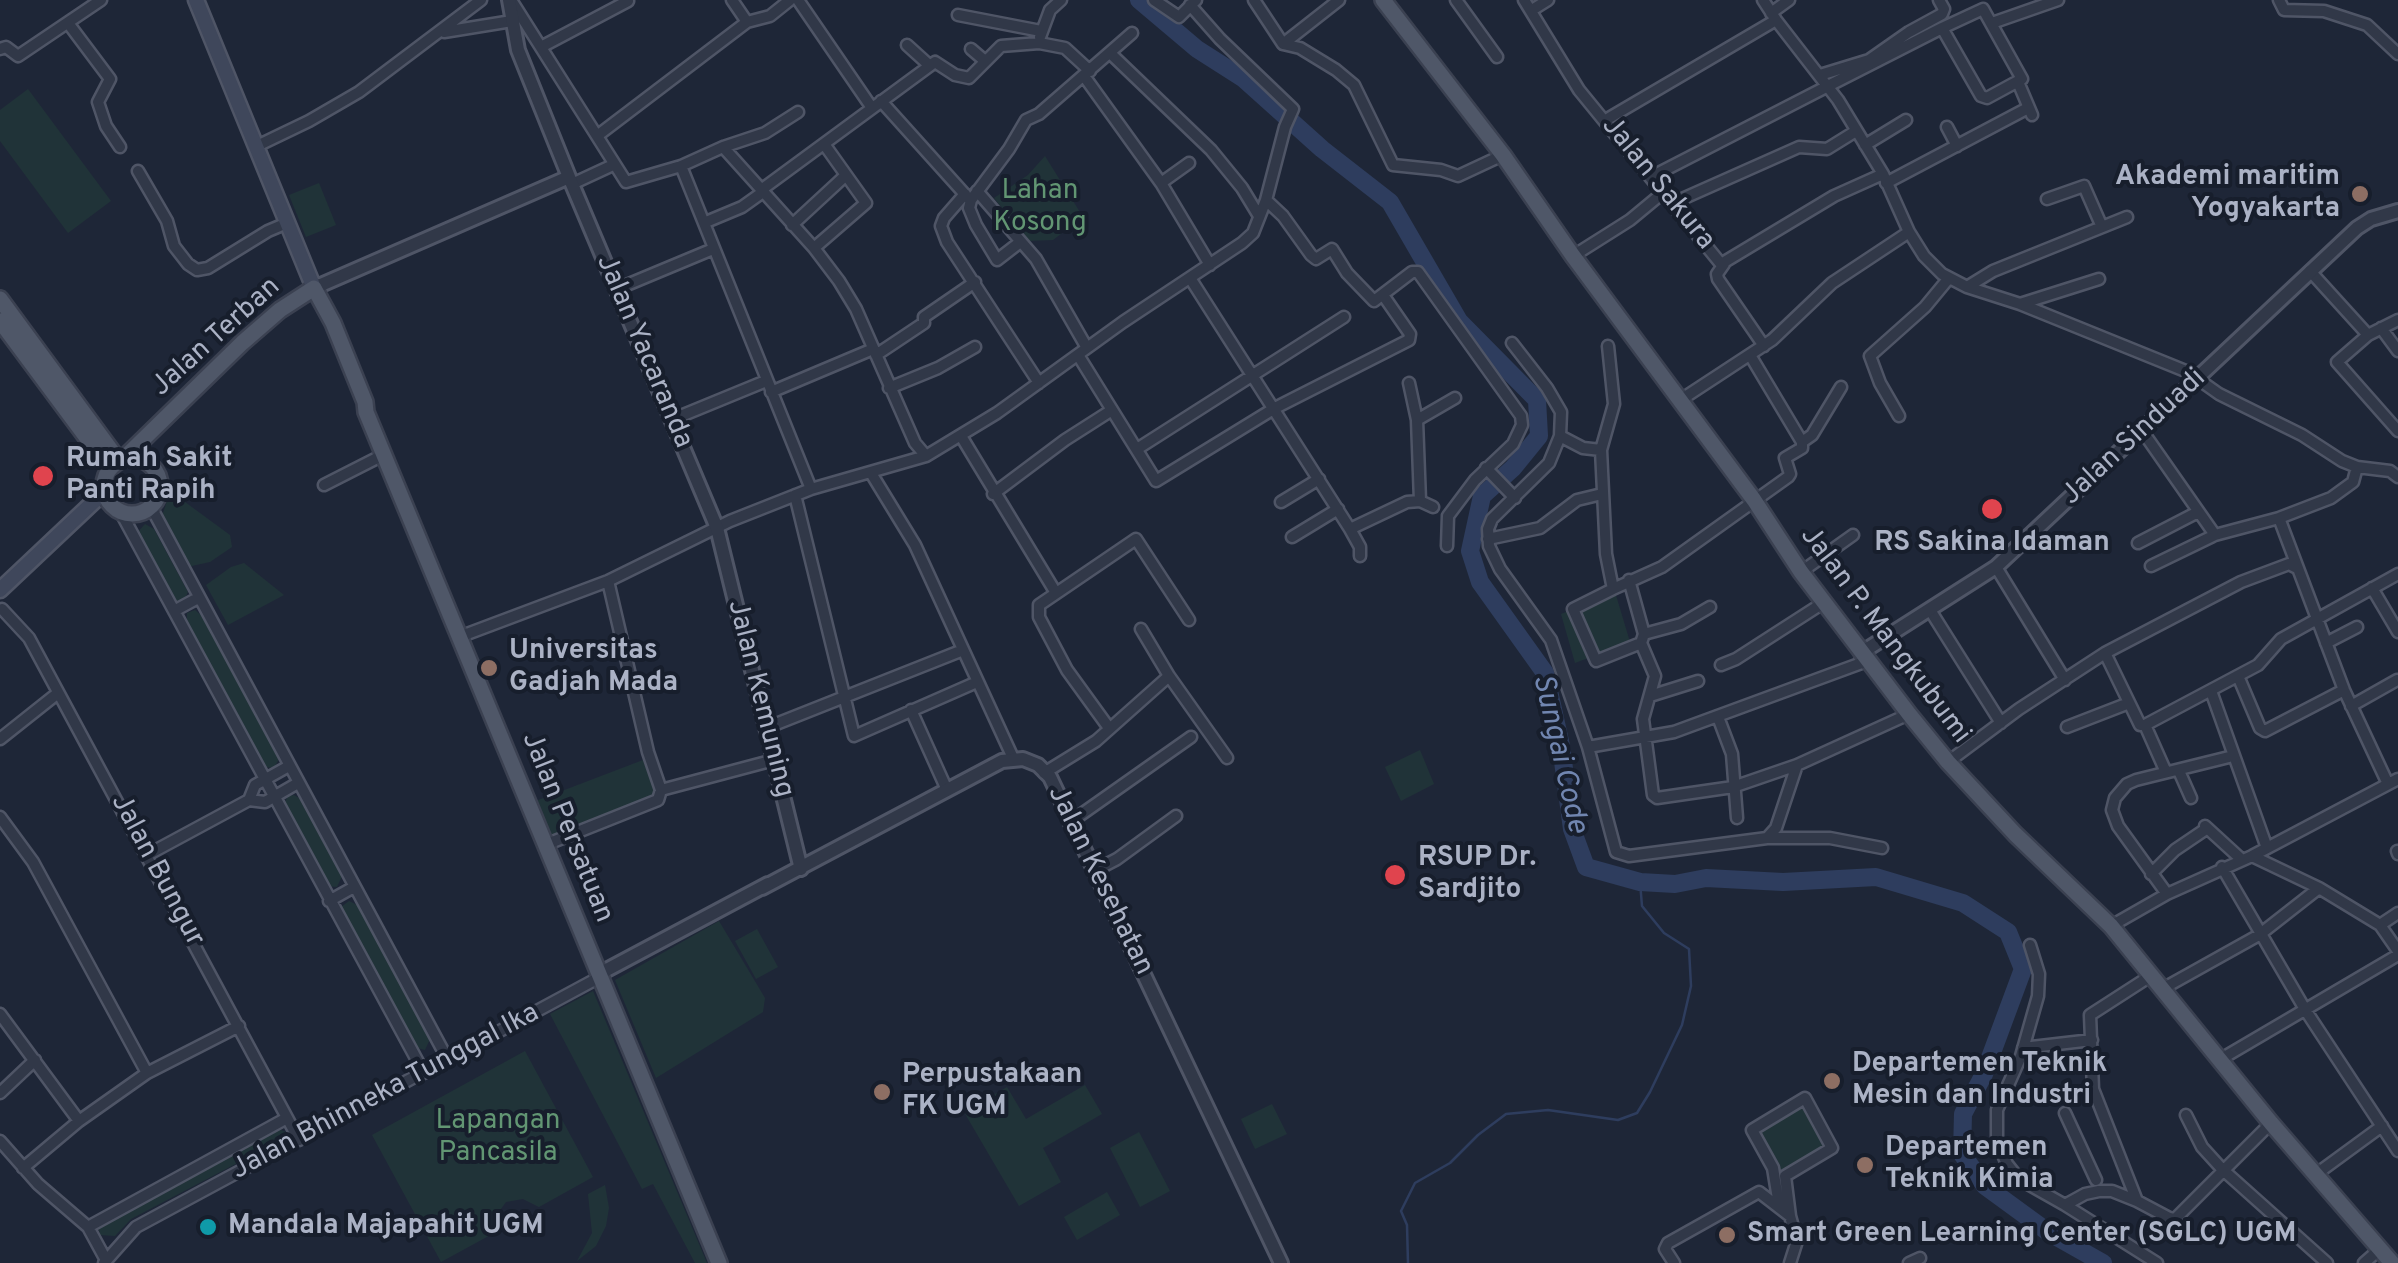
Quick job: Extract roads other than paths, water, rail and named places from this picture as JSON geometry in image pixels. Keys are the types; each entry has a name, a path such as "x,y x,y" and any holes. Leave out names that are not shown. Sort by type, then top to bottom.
{"main road":[{"path":"196,0 314,288"},
{"name":"Jalan P. Mangkubumi","path":"1385,1 1503,154 1573,256 1682,399 1801,572 1909,714 2015,834 2111,926 2271,1123 2392,1263"},
{"name":"Jalan Persatuan","path":"314,288 324,310 325,326 358,405 366,412 720,1263"},
{"name":"Jalan Terban","path":"117,463 256,330 314,288"},
{"path":"0,298 117,463"},
{"path":"0,320 117,463"},
{"name":"Jalan Terban","path":"150,464 155,428"},
{"path":"104,492 120,511 135,514 157,497 160,483 150,464 138,459 117,463"},
{"path":"0,590 104,492 117,463"}],"street":[{"path":"0,49 6,47 18,56 101,0"},
{"path":"257,146 359,92 480,0"},
{"path":"510,0 623,180 632,183 681,166 765,133 798,112"},
{"name":"Jalan Yacaranda","path":"510,0 518,50 717,528"},
{"path":"732,0 747,22"},
{"path":"597,136 747,22 770,16 790,0"},
{"path":"798,0 876,105 1036,259 1112,410 1156,481 1275,408 1410,339 1383,295"},
{"path":"1040,37 1050,10 1061,0"},
{"path":"459,637 608,581 717,528 810,489 926,456 961,436 1253,232 1293,109 1193,3 1179,16 1154,0"},
{"path":"1254,0 1283,44 1300,48 1354,85 1393,164 1458,176 1503,154"},
{"path":"1283,44 1340,0"},
{"path":"1456,0 1497,56"},
{"name":"Jalan Sakura","path":"1524,0 1579,90 1724,264 1834,196 1884,179 2030,111 2018,82"},
{"path":"1532,10 1548,0"},
{"path":"1764,0 1828,86 1865,144 1910,232 1932,265 1949,278 2200,378 2219,394 2302,435 2342,462 2394,474 2398,459"},
{"path":"1609,118 1773,17 1789,0"},
{"path":"1820,75 1869,60 1942,14 1944,9 1939,0"},
{"path":"1992,24 2058,0"},
{"path":"2279,0 2284,10 2324,10 2366,25 2398,54"},
{"path":"542,48 628,1"},
{"path":"1653,176 1984,4 2022,76 1987,98 1981,96 1942,28"},
{"path":"958,16 1040,37 1066,48 1161,183 1210,265"},
{"path":"439,32 512,21"},
{"path":"68,23 110,80 98,102 106,126 120,146"},
{"path":"1038,383 947,242 944,218 971,195 1010,150 1026,120 1039,114 1132,34"},
{"path":"706,222 742,207 935,62 955,76 969,78 1001,46 1040,37"},
{"path":"908,45 928,66"},
{"path":"971,49 986,61"},
{"path":"1111,54 1210,150 1242,188 1259,216"},
{"path":"1865,144 1906,120"},
{"path":"1947,127 1956,146"},
{"path":"1673,202 1799,146 1824,150 1856,131"},
{"path":"814,248 866,203 824,144"},
{"path":"723,147 814,248 844,289 914,443 926,456"},
{"path":"1161,183 1188,163"},
{"path":"314,288 342,273 613,165"},
{"path":"681,166 810,489"},
{"path":"138,171 167,221 174,246 197,270 208,268 287,223"},
{"path":"792,225 846,176"},
{"path":"2048,199 2084,186 2102,228"},
{"path":"1573,256 1665,192"},
{"path":"971,195 969,208 976,226 997,260 1019,243"},
{"path":"1266,200 1283,216 1311,256 1316,259 1332,249 1346,272 1374,301 1412,272 1418,272 1516,406 1522,420 1519,433 1448,516 1447,546"},
{"name":"Jalan Sinduadi","path":"1864,657 1996,566 2310,271 2364,224 2398,211"},
{"path":"1968,287 1992,271 2127,217"},
{"path":"1682,399 1764,346 1832,284 1910,232"},
{"path":"616,289 713,249"},
{"path":"1724,264 1718,279 1764,346"},
{"path":"2310,271 2368,335"},
{"path":"1190,278 1338,509 1360,547 1360,556"},
{"path":"1899,416 1870,356 1925,307 1949,278"},
{"path":"2020,304 2098,278"},
{"path":"671,420 874,352 924,323 924,317 975,282"},
{"path":"1137,448 1344,317"},
{"path":"2398,320 2368,335 2337,362 2398,432"},
{"path":"2381,328 2398,351"},
{"path":"1512,343 1561,412 1560,436 1548,463 1492,519 1488,539 1500,570 1551,640 1588,747 1613,846 1621,856 1768,838 1830,838 1882,848"},
{"path":"1608,346 1614,404 1601,450 1606,554 1613,589"},
{"path":"889,388 938,368 975,347"},
{"path":"1710,607 1596,661 1574,609 1662,567 1790,474 1785,458 1802,448 1802,442 1750,355"},
{"path":"1410,382 1417,420 1420,501"},
{"path":"1802,442 1812,435 1841,386"},
{"path":"1417,420 1454,398"},
{"path":"993,494 1112,410"},
{"path":"2143,432 2215,535"},
{"path":"961,436 1056,593"},
{"path":"1560,436 1583,448 1601,450"},
{"path":"904,460 914,443"},
{"path":"324,485 384,455"},
{"path":"2152,566 2215,535 2280,518 2331,498 2349,486 2358,467"},
{"path":"1489,470 1513,496"},
{"path":"871,472 915,544 1012,758 1033,762 1044,773 1096,742 1168,676"},
{"path":"1282,502 1319,479"},
{"path":"1488,539 1540,528 1577,500 1602,494"},
{"path":"795,495 854,736 978,682"},
{"path":"1350,529 1406,502 1420,501 1433,507"},
{"path":"150,506 447,1058"},
{"path":"1292,537 1338,509"},
{"path":"120,511 423,1071"},
{"path":"2138,544 2198,512"},
{"path":"2111,926 2167,894 2267,848 2393,782 2344,690 2280,518"},
{"name":"Jalan Kemuning","path":"717,528 801,868"},
{"path":"1801,572 1853,535"},
{"path":"1109,728 1086,700 1039,617 1038,606 1136,539 1189,620"},
{"path":"1948,762 2105,653 2241,582 2289,564 2296,567"},
{"path":"1996,566 2064,680"},
{"path":"2105,653 2140,725 2145,726 2258,665 2280,638 2398,574"},
{"path":"1629,580 1654,676 1643,719 1654,795 1658,798 1734,787 1797,765 1909,714"},
{"path":"546,844 658,800 661,790 648,752 608,581"},
{"path":"2372,588 2398,632"},
{"path":"174,611 198,598"},
{"path":"1720,665 1736,660 1823,602"},
{"name":"Jalan Bungur","path":"2,609 29,638 298,1139"},
{"path":"1930,610 2001,722"},
{"path":"2326,643 2357,626"},
{"path":"1141,630 1168,676 1227,758"},
{"path":"766,728 963,650"},
{"path":"1588,747 1646,739 1718,717 1864,657"},
{"path":"2238,676 2260,728 2265,731 2344,690"},
{"path":"2351,706 2398,680"},
{"path":"1650,696 1698,681"},
{"path":"2212,691 2267,848"},
{"path":"0,739 58,693"},
{"path":"2067,727 2129,703"},
{"path":"911,710 947,790"},
{"path":"1718,717 1732,754 1737,818"},
{"path":"2145,726 2165,770"},
{"path":"1068,823 1191,737"},
{"path":"2167,894 2118,826 2113,803 2127,784 2165,770 2179,771 2229,757"},
{"name":"Jalan Bhinneka Tunggal Ika","path":"105,1261 136,1227 855,838 1012,758"},
{"path":"661,790 774,760"},
{"path":"1768,838 1776,828 1797,765"},
{"path":"249,800 255,785 289,766"},
{"path":"2179,771 2192,798"},
{"name":"Jalan Kesehatan","path":"1044,773 1050,776 1068,823 1277,1263"},
{"path":"147,855 249,800 265,802 298,784"},
{"path":"1,816 33,862 147,1073"},
{"path":"1094,870 1117,859 1176,816"},
{"path":"2152,874 2175,850 2206,827 2246,858 2318,888 2380,925 2398,953 2306,1012 2222,1059"},
{"name":"Jalan Kesehatan","path":"1078,844 1116,922"},
{"path":"2222,867 2306,1012 2398,1152"},
{"path":"330,900 354,887"},
{"path":"2164,988 2259,935 2318,888"},
{"path":"2380,925 2398,913"},
{"path":"2030,945 2039,974 2038,996 2023,1048 1997,1110 1998,1141 2007,1164 2019,1179 2157,1263"},
{"path":"2138,1201 2093,1089 2090,1015 2152,975"},
{"path":"0,1014 80,1122"},
{"path":"23,1168 147,1073 239,1026"},
{"path":"2023,1048 2092,1040"},
{"path":"0,1093 35,1060"},
{"path":"1778,1204 1773,1168 1752,1130 1806,1098 1832,1148 1785,1176 1797,1241 1790,1263"},
{"path":"2066,1113 2098,1186"},
{"path":"2186,1115 2202,1147 2222,1169 2327,1263"},
{"path":"88,1227 287,1118"},
{"path":"2065,1206 2098,1186 2171,1219 2271,1123"},
{"path":"2315,1175 2382,1126"},
{"path":"0,1141 23,1168 88,1227 105,1261"},
{"path":"1674,1263 1666,1246 1759,1192 1790,1216"},
{"path":"2364,1263 2380,1249"}],"waterway":[{"name":"Sungai Code","path":"1139,0 1197,49 1244,79 1322,149 1390,202 1459,321 1537,400 1539,436 1513,468 1482,496 1470,551 1480,582 1545,673 1561,746 1572,829 1586,867 1640,882 1675,884 1706,878 1783,882 1876,877 1963,903 2008,932 2023,969 1984,1074 1963,1114 1962,1154 1985,1186 2048,1232 2103,1263"},
{"path":"1408,1263 1407,1225 1401,1211 1415,1183 1450,1163 1506,1114 1548,1110 1618,1120 1637,1113 1650,1092 1682,1025 1691,986 1689,949 1664,933 1642,906 1640,882"}],"place":[{"name":"Akademi maritim Yogyakarta","path":"2360,194"},
{"name":"Rumah Sakit Panti Rapih","path":"43,476"},
{"name":"RS Sakina Idaman","path":"1992,509"},
{"name":"Universitas Gadjah Mada","path":"489,668"},
{"name":"RSUP Dr. Sardjito","path":"1395,875"},
{"name":"Departemen Teknik Mesin dan Industri","path":"1832,1081"},
{"name":"Perpustakaan FK UGM","path":"882,1092"},
{"name":"Departemen Teknik Kimia","path":"1865,1165"},
{"name":"Mandala Majapahit UGM","path":"208,1227"},
{"name":"Smart Green Learning Center (SGLC) UGM","path":"1727,1235"}],"park label":[{"name":"Lahan Kosong","path":"1040,208"},
{"name":"Lapangan Pancasila","path":"498,1138"}]}
